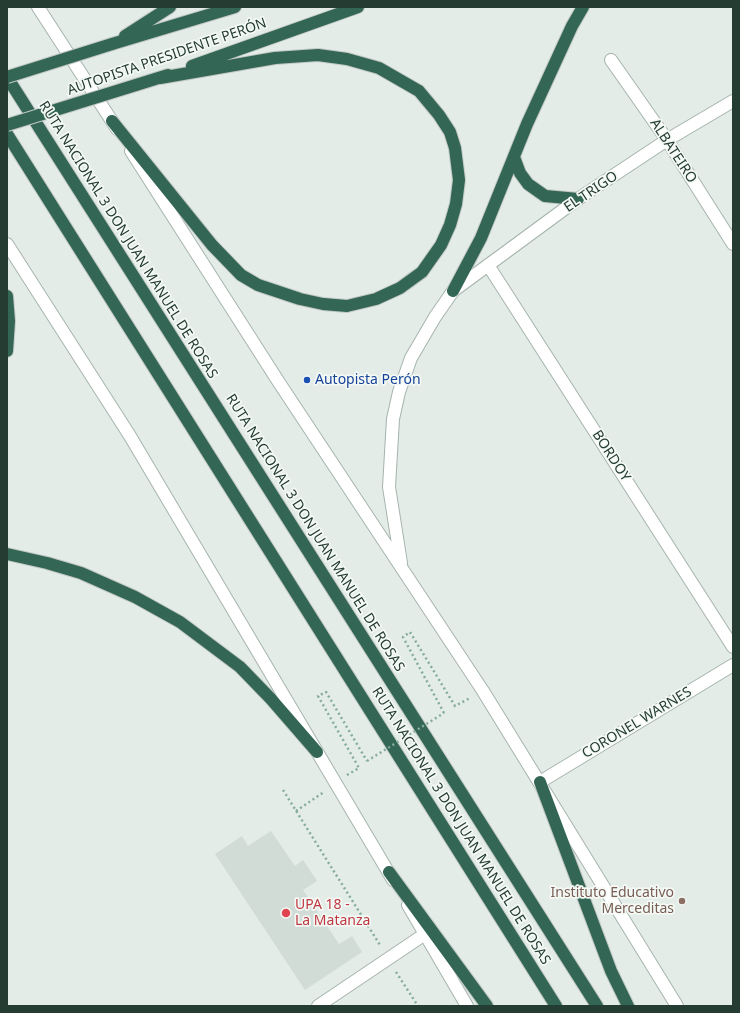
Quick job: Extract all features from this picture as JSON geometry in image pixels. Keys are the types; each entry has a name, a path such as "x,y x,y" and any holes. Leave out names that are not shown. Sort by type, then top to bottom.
{"highway":[{"path":"112,44 170,7"},
{"name":"AUTOPISTA PRESIDENTE PERÓN","path":"7,77 235,7"},
{"name":"AUTOPISTA PRESIDENTE PERÓN","path":"7,125 160,78 358,7"},
{"path":"454,291 481,238 527,124 572,26 583,7"},
{"path":"112,121 212,245 241,275 258,285 323,304 347,306 376,299 400,288 422,272 441,245 450,225 456,204 459,180 455,148 450,132 419,91 379,68 347,59 318,55 275,58 160,78"},
{"name":"RUTA NACIONAL 3 DON JUAN MANUEL DE ROSAS","path":"7,77 598,1006"},
{"name":"RUTA NACIONAL 3 DON JUAN MANUEL DE ROSAS","path":"7,134 556,1006"},
{"path":"514,156 520,173 528,184 545,196 578,199"},
{"path":"7,296 9,321 7,350"},
{"path":"7,554 47,563 81,573 135,597 180,622 240,668 271,699 317,752"},
{"path":"540,782 611,971 628,1006"},
{"path":"389,872 487,1006"}],"street":[{"path":"38,7 234,313 483,691 677,1006"},
{"name":"ALBATEIRO","path":"611,60 667,140 733,244"},
{"name":"EL TRIGO","path":"402,569 389,487 393,419 399,392 410,358 435,317 454,291 488,264 578,199 667,140 733,101"},
{"path":"7,244 130,436 467,1006"},
{"name":"BORDOY","path":"488,264 733,647"},
{"name":"CORONEL WARNES","path":"540,782 733,665"},
{"path":"318,1006 425,934"}],"path":[{"path":"296,811 358,768 318,696 326,692 367,761 444,713 403,637 410,632 455,706 483,691"},
{"path":"283,790 418,1006"}],"shaded area":[{"name":"UPA 18 - La Matanza","path":"271,831 295,866 303,860 317,881 303,890 339,944 352,936 362,952 305,990 215,854 242,836 248,846"}],"place":[{"name":"Autopista Perón","path":"307,380"},
{"name":"Instituto Educativo Merceditas","path":"682,901"},
{"name":"UPA 18 - La Matanza","path":"286,913"}]}
